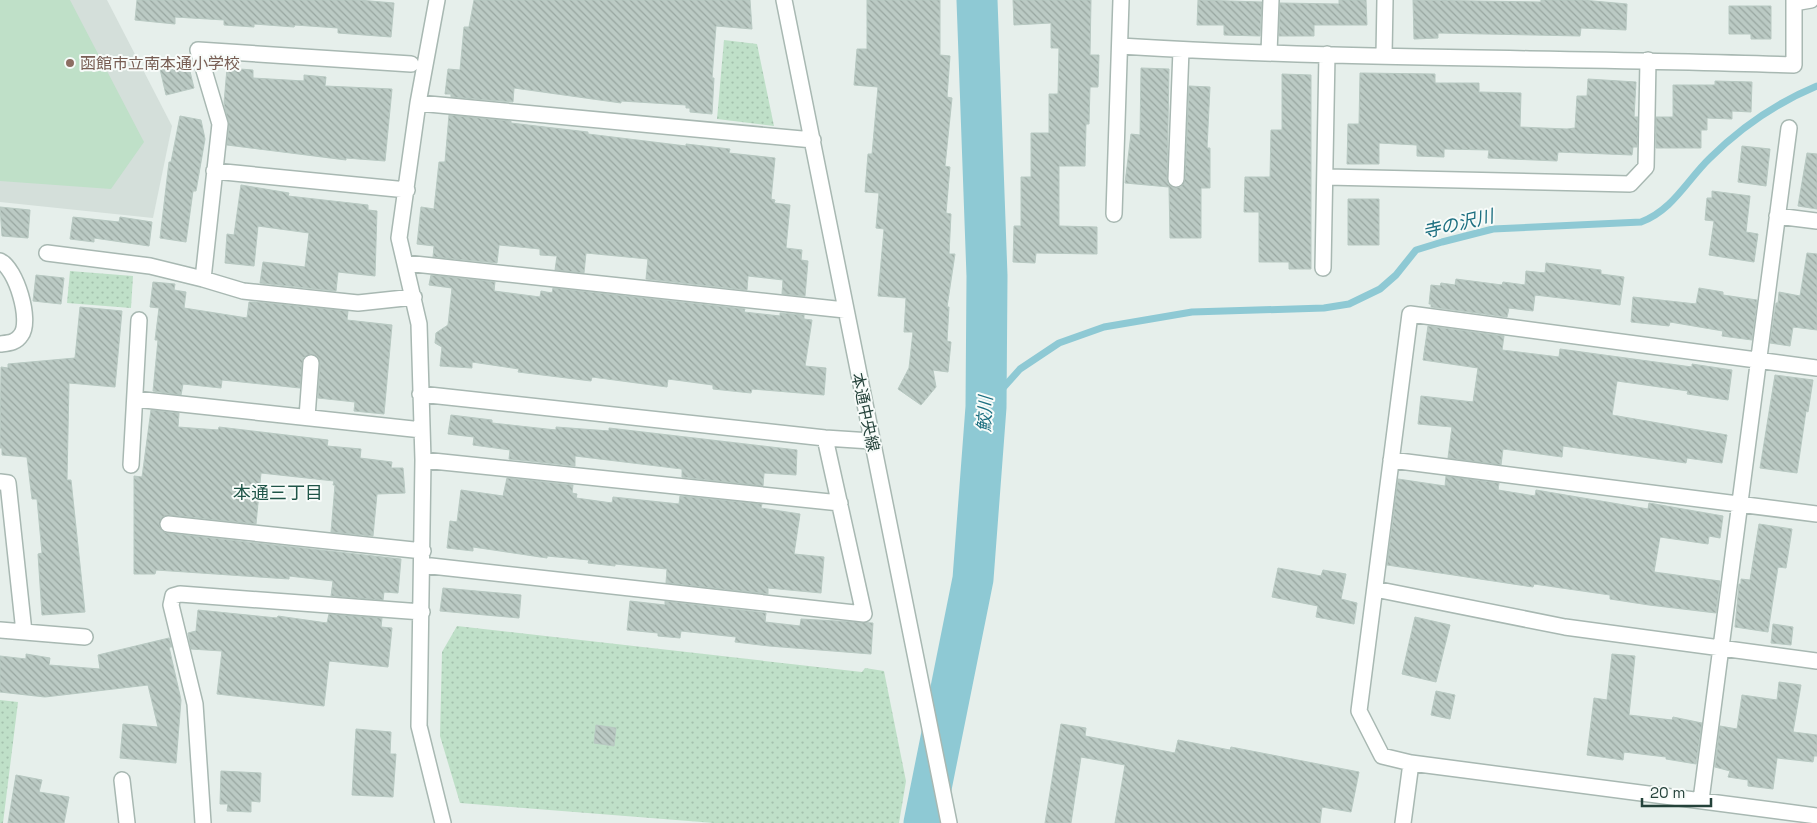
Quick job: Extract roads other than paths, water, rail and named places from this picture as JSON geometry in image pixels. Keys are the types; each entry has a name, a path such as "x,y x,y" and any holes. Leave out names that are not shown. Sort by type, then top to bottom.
{"street":[{"path":"437,0 418,103 399,238 419,324 423,460 419,726 443,823"},
{"name":"本通中央線","path":"784,0 871,440 950,823"},
{"path":"1114,214 1121,0"},
{"path":"1269,53 1271,0"},
{"path":"1384,55 1385,0"},
{"path":"1120,46 1269,53 1648,60 1794,66 1794,1 1811,0"},
{"path":"203,279 220,124 198,50 411,64"},
{"path":"1176,178 1181,50"},
{"path":"1323,268 1327,177 1327,54"},
{"path":"1327,177 1630,184 1646,167 1648,60"},
{"path":"418,103 813,140"},
{"path":"1701,800 1789,128"},
{"path":"214,171 407,190"},
{"path":"1777,216 1817,221"},
{"path":"47,253 150,266 243,291 358,303 414,297"},
{"path":"0,261 7,264 14,275 26,322 22,335 15,342 0,344"},
{"path":"405,263 845,310"},
{"path":"1817,368 1410,314 1358,711 1382,756 1411,763 1817,816"},
{"path":"131,465 139,320"},
{"path":"307,417 310,363"},
{"path":"420,394 825,438 871,440"},
{"path":"135,399 422,430"},
{"path":"168,524 864,614 825,438"},
{"path":"423,460 840,503"},
{"path":"1391,460 1817,514"},
{"path":"0,482 8,483 24,632"},
{"path":"1375,589 1565,627 1817,661"},
{"path":"203,823 195,704 171,605 173,596 180,594 422,612"},
{"path":"0,630 85,637"},
{"path":"1403,823 1411,763"},
{"path":"122,780 127,823"}],"waterway":[{"name":"鮫川","path":"924,823 973,579 986,407 987,276 977,0"},
{"name":"寺の沢川","path":"986,407 1020,369 1059,343 1104,327 1192,312 1324,308 1349,304 1380,289 1396,275 1416,250 1442,242 1493,229 1641,222 1652,217 1671,202 1710,158 1734,136 1773,108 1817,86"}],"place":[{"name":"函館市立南本通小学校","path":"70,63"}],"district":[{"name":"本通三丁目","path":"278,493"}]}
